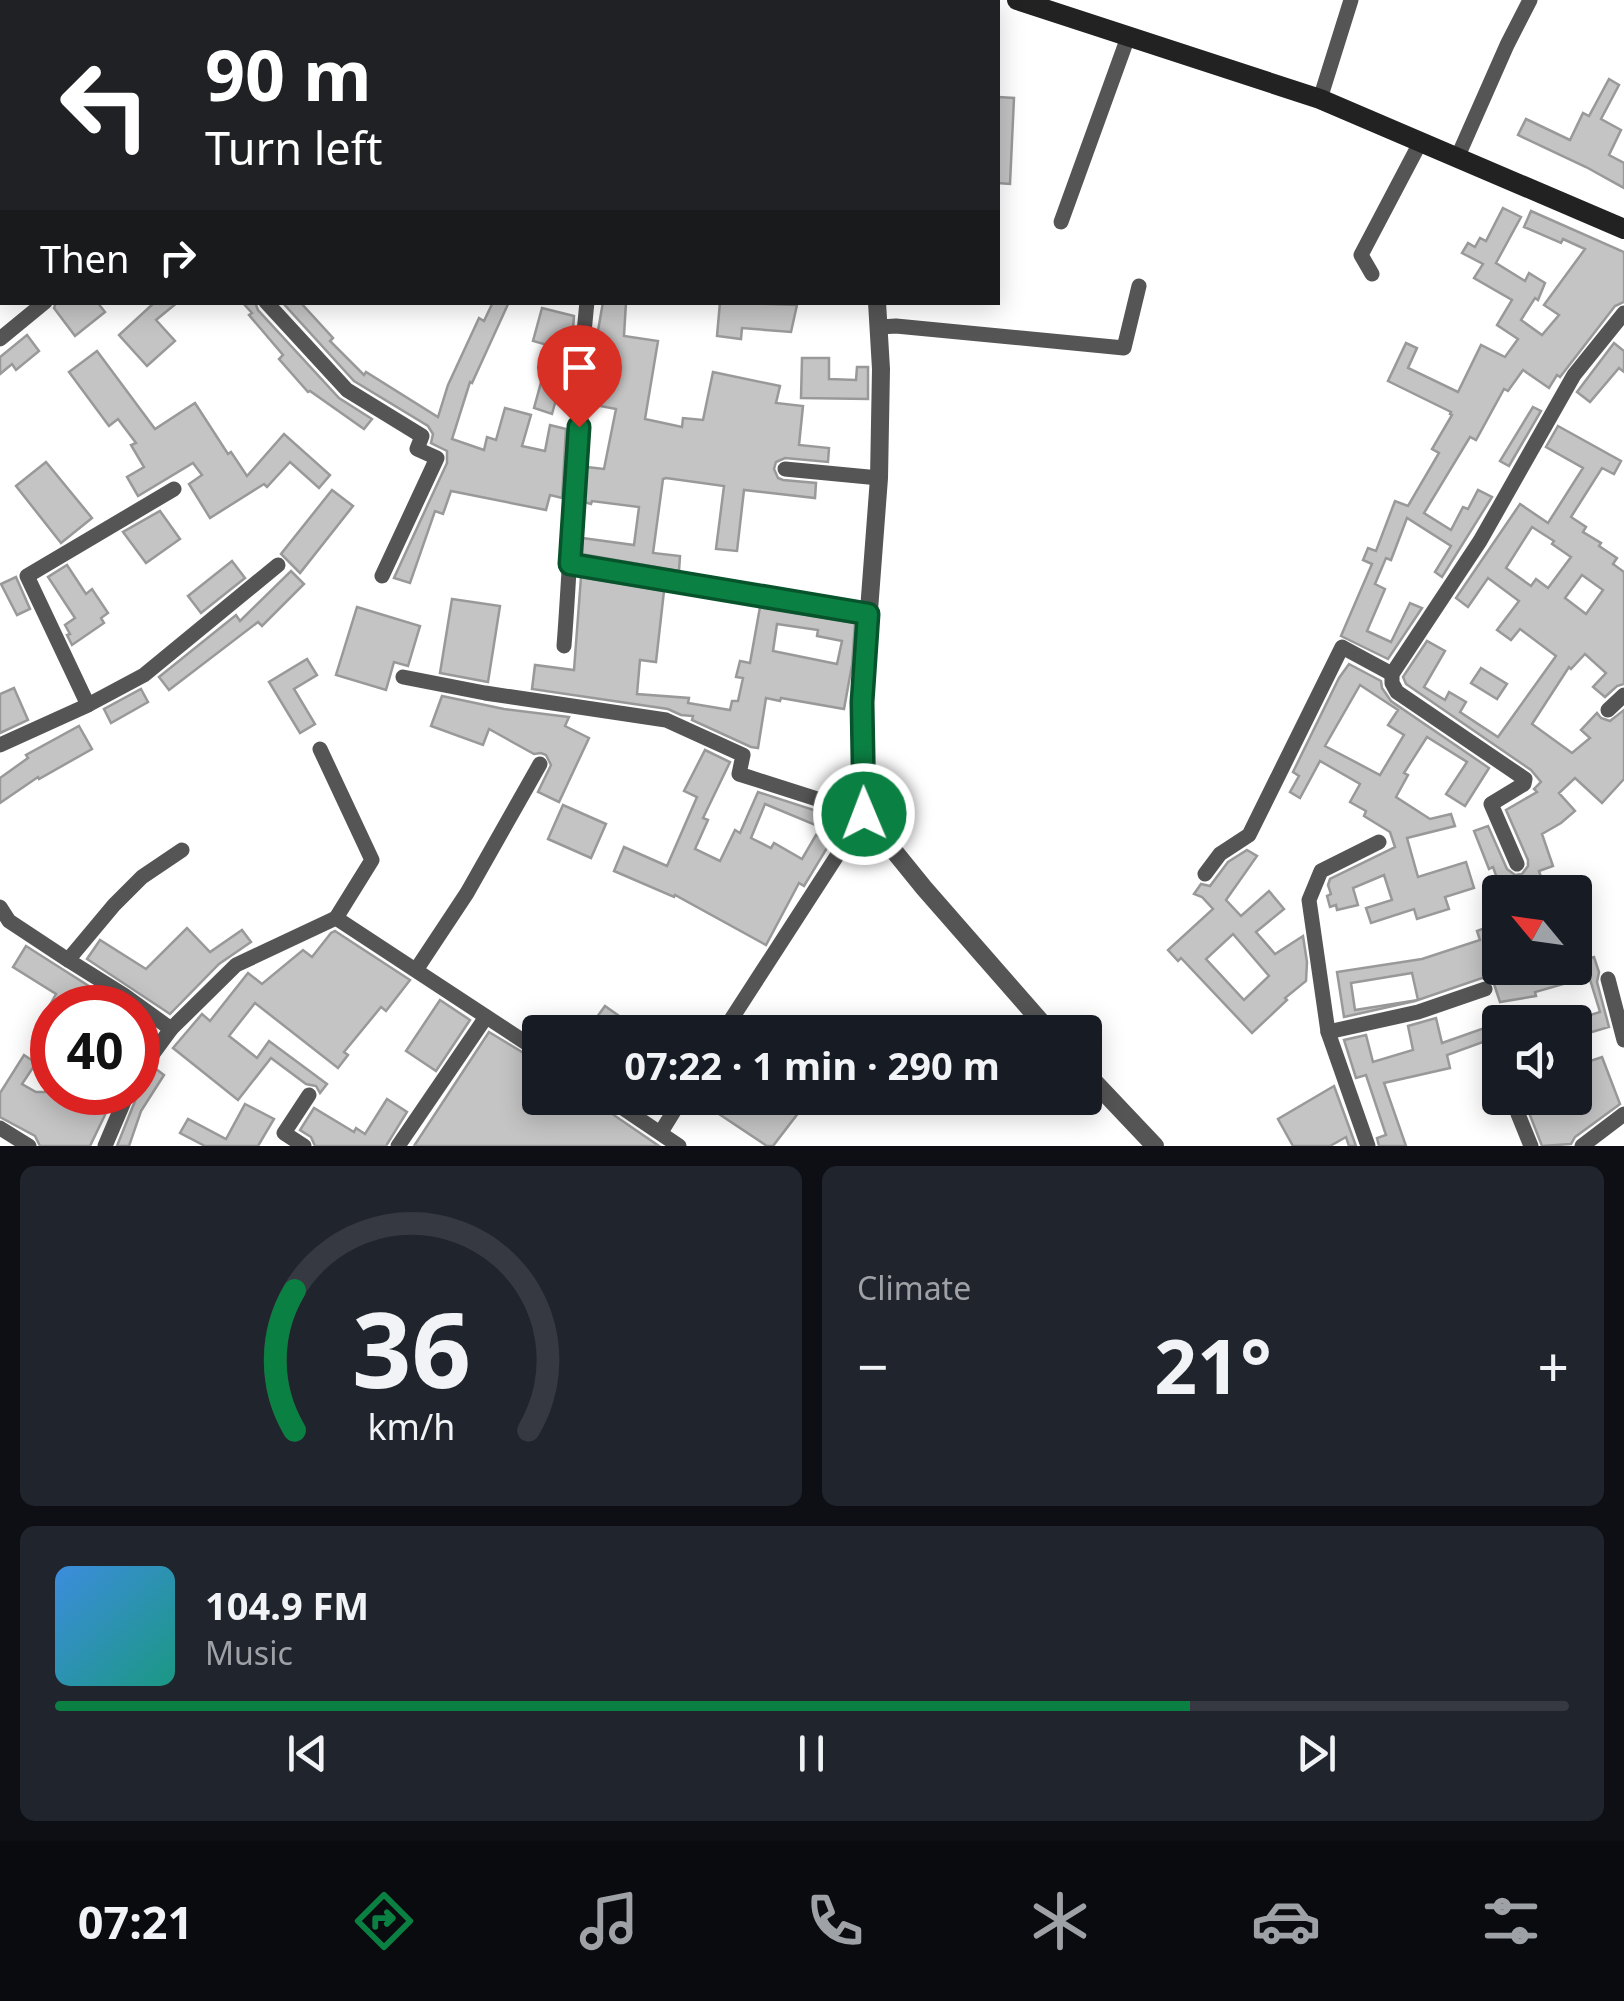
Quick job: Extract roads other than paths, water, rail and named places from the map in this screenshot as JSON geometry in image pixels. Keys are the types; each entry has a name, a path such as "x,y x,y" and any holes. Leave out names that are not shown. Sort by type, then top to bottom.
{"main road":[{"path":"1017,0 1320,99 1624,229"}],"street":[{"path":"1320,99 1351,0"},
{"path":"1458,156 1530,0"},
{"path":"1061,222 1128,37"},
{"path":"1372,274 1361,255 1421,141"},
{"path":"880,327 1124,348 1138,286"},
{"path":"0,339 41,305"},
{"path":"269,305 346,390 422,436 417,450 436,458 382,576"},
{"path":"564,646 588,305"},
{"path":"734,1015 864,814 862,702 879,478 877,305"},
{"path":"1516,864 1491,804 1524,784 1525,779 1397,692 1392,674 1480,541 1574,375 1624,313"},
{"path":"785,469 879,478"},
{"path":"88,705 28,576 174,489"},
{"path":"570,564 868,614"},
{"path":"0,745 144,675 278,565"},
{"path":"1205,874 1220,854 1249,835 1342,647 1392,674"},
{"path":"403,677 666,720 743,755 739,774 864,814 1035,1015"},
{"path":"1608,710 1624,695"},
{"path":"160,1045 236,965 336,918 372,860 320,749"},
{"path":"416,970 467,892 540,764"},
{"path":"1368,1146 1328,1032 1310,900 1322,871 1378,842"},
{"path":"68,960 142,877 182,850"},
{"path":"0,906 10,921 171,1030"},
{"path":"336,918 522,1040"},
{"path":"1608,978 1624,1040"},
{"path":"1328,1032 1418,1012 1484,990"},
{"path":"398,1146 486,1017"},
{"path":"1102,1090 1154,1146"},
{"path":"304,1146 284,1132 309,1096"},
{"path":"1582,1146 1624,1114"},
{"path":"105,1146 118,1115"},
{"path":"634,1115 679,1146"},
{"path":"660,1132 671,1115"},
{"path":"1518,1115 1531,1146"},
{"path":"0,1128 29,1146"}]}
